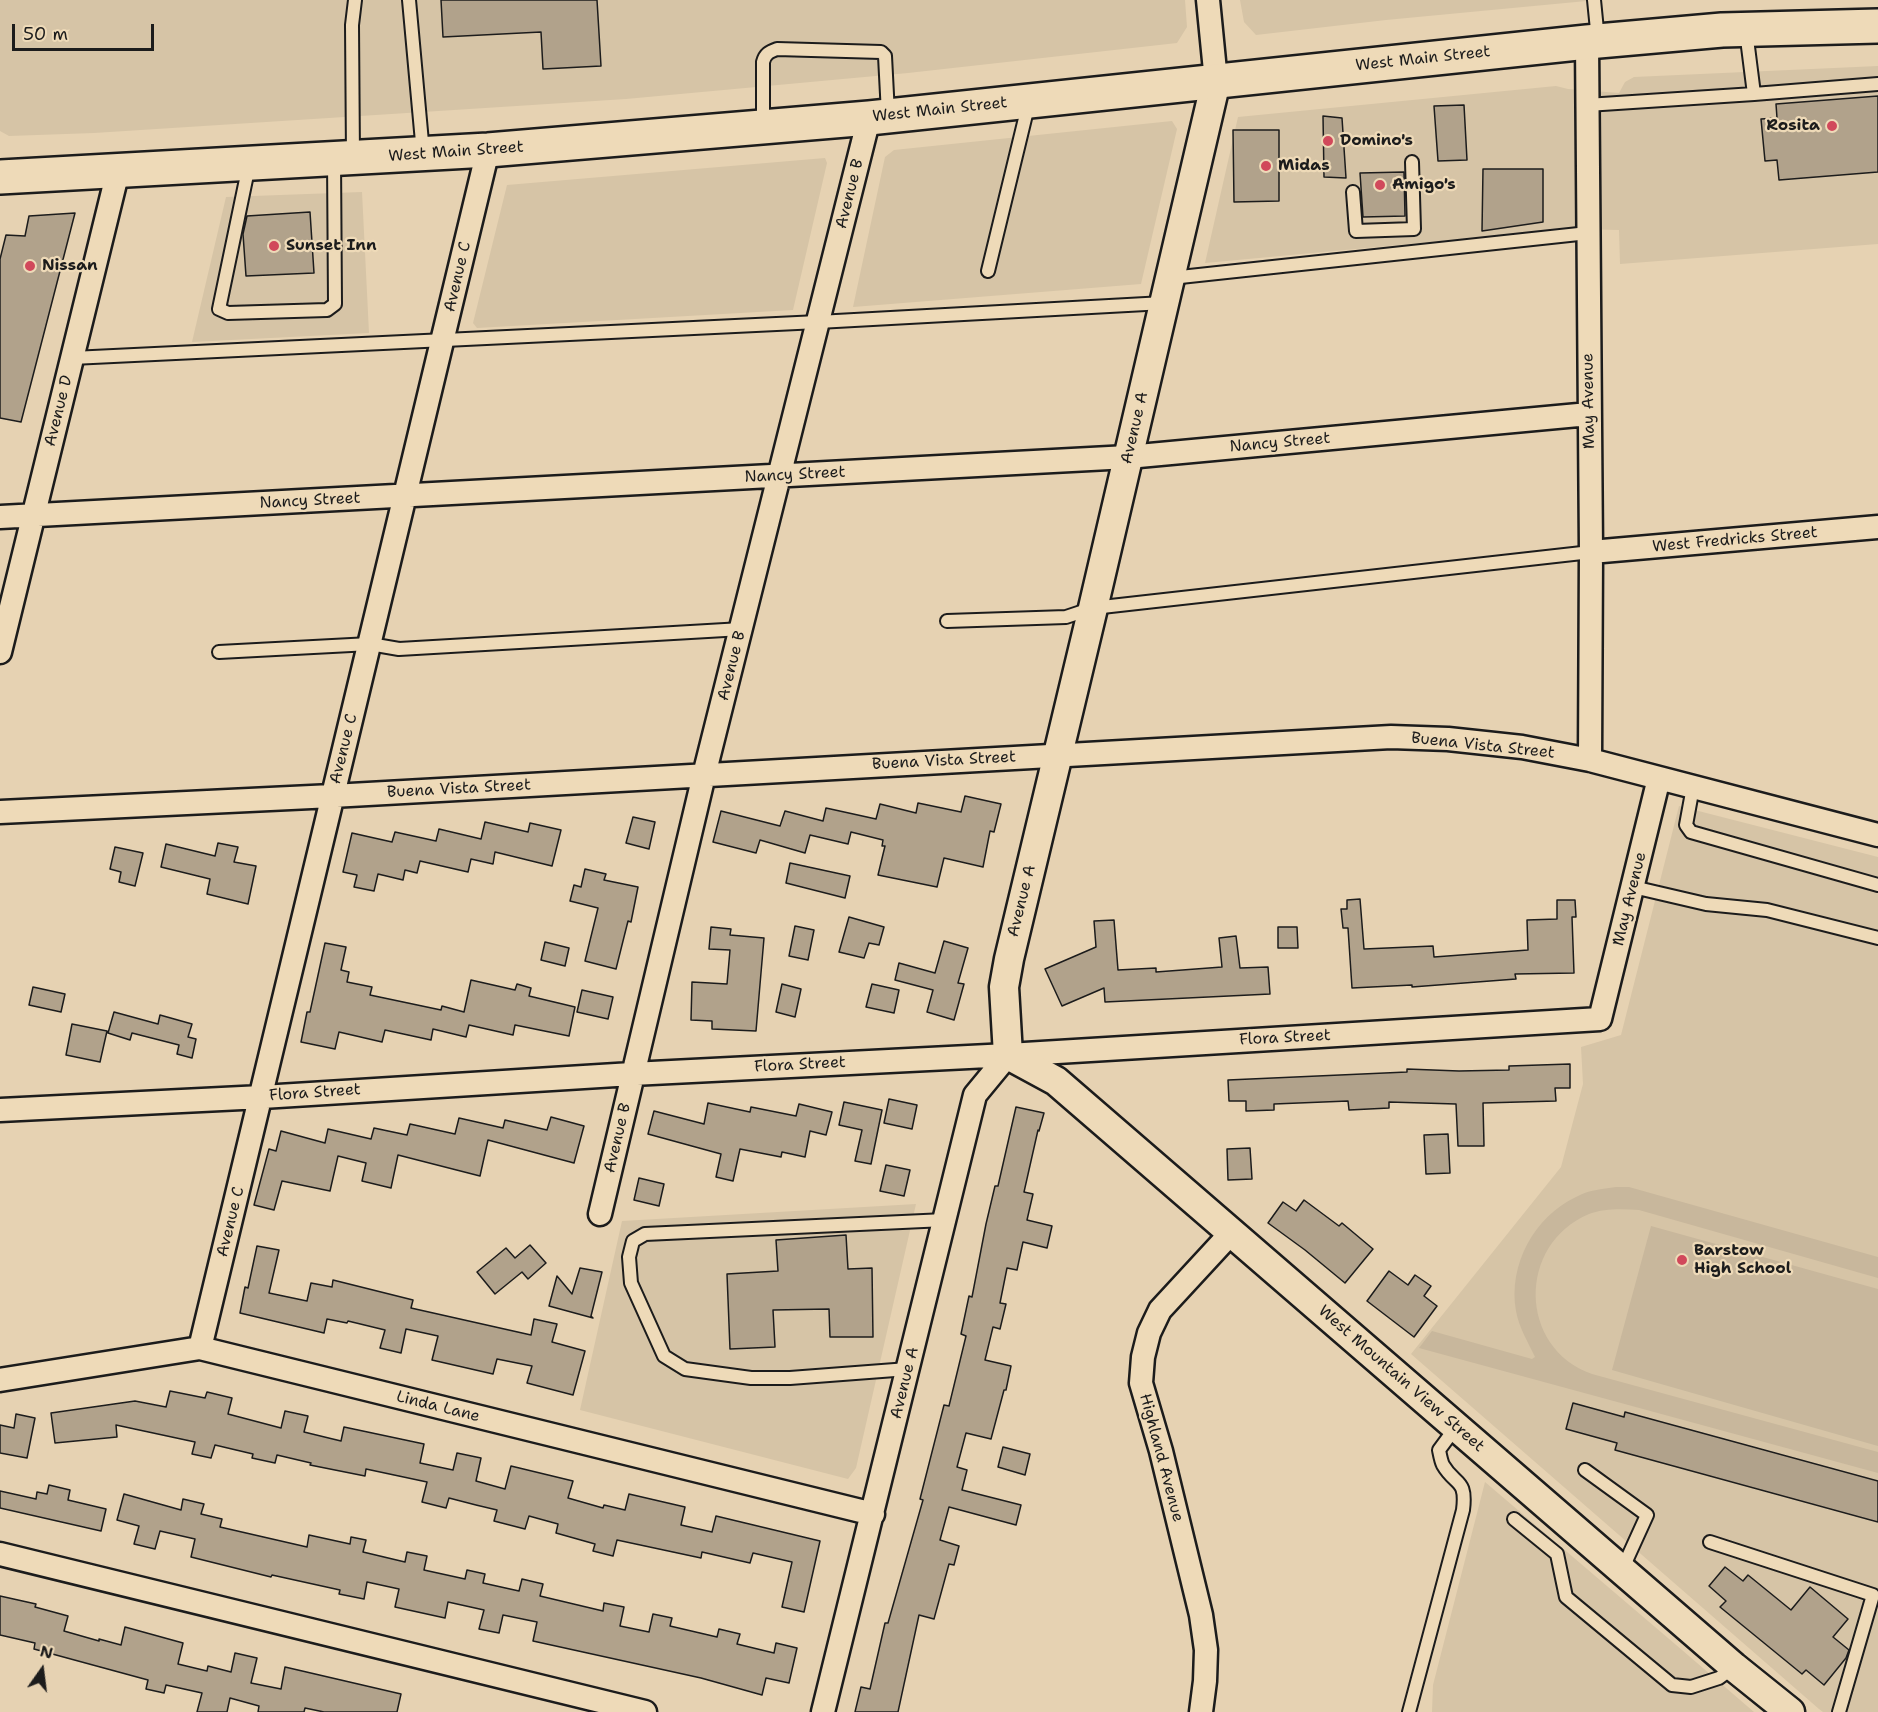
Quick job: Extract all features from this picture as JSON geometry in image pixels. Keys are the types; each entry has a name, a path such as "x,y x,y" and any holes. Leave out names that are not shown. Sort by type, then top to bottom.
{"main road":[{"name":"West Main Street","path":"2,175 118,171 488,150 878,117 1593,42 1746,29 1878,26"}],"street":[{"path":"1208,0 1216,81"},
{"name":"May Avenue","path":"1590,760 1591,552 1587,105 1593,42"},
{"name":"Avenue A","path":"823,1712 975,1095 1008,1055 1004,987 1008,959 1216,81"},
{"name":"Avenue B","path":"600,1214 704,775 818,322 878,117"},
{"name":"Avenue C","path":"200,1348 488,150"},
{"name":"Avenue D","path":"0,652 118,171"},
{"name":"Nancy Street","path":"0,518 1128,457 1589,414"},
{"name":"West Fredricks Street","path":"1591,552 1878,527"},
{"name":"Buena Vista Street","path":"0,812 332,796 1391,737 1448,739 1522,747 1590,760 1878,835"},
{"name":"May Avenue","path":"1600,1019 1659,778"},
{"name":"Flora Street","path":"0,1110 1008,1055 1600,1019"},
{"name":"West Mountain View Street","path":"1008,1055 1056,1081 1734,1667 1790,1712"},
{"name":"Highland Avenue","path":"1201,1712 1206,1650 1201,1616 1161,1451 1141,1383 1143,1357 1149,1333 1161,1310 1232,1232"},
{"name":"Linda Lane","path":"0,1380 200,1348 873,1514"},
{"path":"0,1554 645,1712"}],"lane":[{"path":"249,164 219,309 228,313 327,310 335,304 355,0"},
{"path":"409,0 423,154"},
{"path":"1593,42 1594,0"},
{"path":"1746,29 1754,94"},
{"path":"763,127 764,56 777,49 881,52 885,56 878,117"},
{"path":"1587,105 1878,84"},
{"path":"988,271 1029,101"},
{"path":"1353,192 1356,231 1414,229 1412,162"},
{"path":"72,358 818,322 1168,290 1588,233"},
{"path":"946,621 1066,617 1093,608 1591,552"},
{"path":"219,652 370,644 399,649 742,629"},
{"path":"1693,787 1686,825 1691,832 1878,885"},
{"path":"1633,886 1706,904 1767,910 1878,938"},
{"path":"908,1369 790,1378 751,1378 686,1369 664,1356 631,1283 629,1257 633,1241 645,1234 945,1220"},
{"path":"1409,1712 1463,1510 1465,1494 1457,1480 1443,1465 1439,1450 1456,1427"},
{"path":"1585,1470 1647,1515 1622,1570"},
{"path":"1514,1519 1557,1554 1566,1597 1672,1685 1691,1688 1719,1678 1734,1667"},
{"path":"1710,1542 1873,1595 1839,1712"}],"shaded area":[{"path":"0,0 1185,0 1187,27 1177,43 908,73 626,99 94,133 9,136 0,131"},
{"path":"1240,0 1597,0 1256,35 1244,22"},
{"path":"1878,66 1878,244 1620,264 1619,230 1571,229 1205,263 1238,117 1556,86 1619,93 1625,82 1634,77"},
{"path":"1172,121 1177,129 1141,284 853,307 885,157 894,150"},
{"path":"825,158 827,163 793,310 477,328 473,323 507,185"},
{"path":"362,192 369,333 192,342 226,197"},
{"name":"Barstow High School","path":"1679,806 1878,857 1878,1712 1823,1712 1819,1709 1411,1354 1561,1167 1583,1084 1581,1047 1621,1035"},
{"path":"1629,1187 1878,1257 1878,1278 1639,1210 1601,1211 1589,1214 1565,1228 1549,1248 1539,1271 1536,1296 1540,1320 1550,1342 1568,1361 1592,1374 1878,1452 1878,1473 1419,1348 1432,1331 1532,1359 1535,1357 1519,1323 1516,1311 1516,1277 1527,1244 1536,1230 1561,1206 1585,1193"},
{"path":"916,1204 856,1468 848,1479 580,1410 622,1221"},
{"path":"1651,1226 1878,1289 1878,1446 1612,1370"},
{"path":"1485,1482 1754,1712 1432,1712 1433,1685"}],"building":[{"path":"441,0 597,0 601,66 543,69 541,32 443,37"},
{"path":"1878,96 1878,172 1779,180 1777,160 1765,161 1761,119 1777,118 1776,104"},
{"path":"1464,105 1467,160 1438,161 1434,106"},
{"path":"1323,116 1342,118 1346,178 1324,177"},
{"path":"1233,130 1279,130 1279,201 1234,202"},
{"path":"1483,169 1543,169 1543,222 1482,231"},
{"path":"1404,172 1405,216 1363,217 1360,173"},
{"path":"310,212 314,273 246,276 243,234 247,216"},
{"path":"75,213 21,422 0,418 0,259 6,235 25,236 29,216"},
{"path":"965,796 1001,804 994,832 990,831 983,867 944,858 937,887 878,875 885,846 882,846 883,840 851,832 848,844 810,835 805,853 760,840 756,853 713,842 721,811 780,826 785,811 823,821 826,808 876,819 880,804 916,813 918,803 961,812"},
{"path":"633,817 655,822 649,849 626,843"},
{"path":"485,822 528,832 530,823 561,830 552,866 495,852 493,864 471,859 468,872 420,861 417,873 405,870 403,880 378,874 374,891 354,887 357,875 343,872 352,833 392,842 395,832 436,841 439,829 481,839"},
{"path":"218,843 238,847 234,862 256,866 248,904 207,894 210,879 161,867 166,844 215,856"},
{"path":"115,847 143,853 135,886 119,882 121,872 110,869"},
{"path":"790,863 850,876 845,898 786,883"},
{"path":"585,869 606,874 604,880 638,887 631,922 628,921 616,969 585,961 598,908 570,901 574,885 581,887"},
{"path":"1360,899 1364,949 1433,946 1434,957 1528,950 1527,920 1557,919 1557,900 1575,900 1576,917 1572,917 1574,973 1515,974 1516,979 1412,987 1412,985 1352,988 1348,928 1343,928 1341,909 1347,909 1347,900"},
{"path":"849,917 884,927 879,945 869,943 864,958 839,952"},
{"path":"1114,920 1118,970 1156,968 1156,972 1222,967 1219,938 1236,936 1240,968 1268,967 1270,994 1105,1002 1104,988 1062,1006 1045,969 1096,947 1094,921"},
{"path":"795,926 814,930 808,960 789,956"},
{"path":"711,927 731,929 730,935 764,938 756,1031 712,1029 712,1021 691,1020 692,982 727,984 730,950 709,949"},
{"path":"1278,927 1297,927 1298,948 1278,948"},
{"path":"944,941 968,948 958,983 964,984 954,1020 927,1012 933,990 895,980 899,963 935,973"},
{"path":"545,942 569,948 565,966 541,960"},
{"path":"325,943 346,947 341,970 349,972 347,982 372,987 370,995 441,1010 442,1006 464,1012 471,980 515,990 517,984 531,988 529,996 575,1007 569,1036 515,1025 513,1035 469,1025 466,1037 433,1029 431,1040 385,1030 382,1042 339,1032 335,1049 301,1042"},
{"path":"782,984 801,989 795,1017 776,1012"},
{"path":"872,984 899,990 894,1013 866,1007"},
{"path":"33,987 65,994 61,1012 29,1005"},
{"path":"582,990 613,997 608,1019 577,1012"},
{"path":"114,1012 158,1024 160,1015 192,1024 188,1037 196,1039 192,1058 177,1054 179,1045 132,1033 130,1040 108,1033"},
{"path":"72,1024 107,1031 100,1062 66,1055"},
{"path":"1570,1064 1570,1088 1555,1088 1556,1101 1483,1103 1484,1146 1458,1146 1456,1104 1389,1102 1389,1108 1349,1110 1348,1101 1274,1104 1274,1110 1246,1111 1246,1101 1229,1101 1228,1080 1407,1072 1407,1069 1509,1070 1509,1066"},
{"path":"889,1099 917,1105 912,1129 884,1123"},
{"path":"844,1102 882,1110 871,1164 855,1161 862,1130 839,1125"},
{"path":"708,1103 750,1112 751,1107 796,1116 799,1104 832,1112 826,1135 810,1131 805,1157 782,1152 781,1157 740,1149 733,1181 716,1177 721,1154 648,1134 654,1111 704,1124"},
{"path":"1016,1107 1044,1113 1024,1192 1033,1194 1027,1220 1052,1226 1047,1248 1023,1242 1017,1270 1007,1268 1000,1303 1006,1304 1000,1329 993,1327 985,1360 1011,1366 1006,1390 1004,1390 991,1439 966,1433 957,1467 967,1470 962,1490 1021,1505 1016,1525 949,1507 940,1540 959,1546 954,1565 949,1564 934,1619 919,1615 898,1712 855,1712 861,1687 870,1689 885,1623 888,1623 923,1500 920,1499 944,1405 949,1406 966,1336 961,1334 969,1296 972,1297 986,1224 995,1186 998,1186"},
{"path":"551,1117 584,1126 574,1163 488,1140 480,1176 398,1155 391,1188 362,1181 366,1163 338,1156 330,1191 282,1181 274,1210 254,1205 269,1149 276,1151 281,1131 325,1143 328,1129 371,1139 374,1128 407,1135 410,1124 455,1134 459,1118 503,1128 505,1120 547,1130"},
{"path":"1448,1134 1450,1173 1426,1174 1424,1135"},
{"path":"1250,1148 1252,1179 1228,1180 1227,1149"},
{"path":"886,1165 910,1170 904,1196 880,1191"},
{"path":"639,1178 664,1184 659,1206 634,1200"},
{"path":"1304,1200 1339,1226 1342,1223 1373,1249 1345,1283 1268,1223 1283,1202 1296,1211"},
{"path":"846,1235 848,1269 872,1268 873,1337 830,1337 829,1309 773,1310 775,1347 730,1349 727,1274 778,1271 776,1240"},
{"path":"530,1245 546,1263 528,1279 522,1272 495,1294 477,1272 506,1248 515,1258"},
{"path":"257,1246 279,1250 269,1293 307,1301 311,1283 332,1287 333,1280 413,1300 411,1308 531,1335 534,1319 557,1324 552,1342 585,1351 573,1395 527,1383 532,1366 497,1359 493,1374 432,1360 438,1336 406,1329 401,1353 380,1348 385,1330 348,1321 347,1323 327,1319 324,1333 240,1313"},
{"path":"580,1268 602,1272 591,1316 593,1318 549,1306 557,1276 572,1294"},
{"path":"1389,1271 1408,1285 1415,1275 1431,1286 1424,1296 1437,1306 1414,1337 1367,1301"},
{"path":"170,1391 205,1398 207,1392 232,1398 228,1414 281,1428 285,1411 308,1416 304,1432 341,1441 344,1427 424,1444 420,1463 453,1470 457,1453 481,1458 476,1481 505,1489 511,1466 573,1481 568,1498 603,1508 604,1505 625,1510 629,1494 685,1507 681,1525 712,1532 716,1516 820,1541 804,1612 782,1607 792,1562 753,1553 750,1563 702,1552 701,1558 617,1540 613,1556 593,1551 595,1544 556,1533 558,1524 529,1516 525,1529 494,1521 497,1510 449,1498 446,1508 422,1502 427,1482 366,1469 365,1476 310,1465 311,1463 277,1455 275,1463 252,1458 253,1454 215,1445 211,1458 192,1454 195,1442 116,1425 117,1437 55,1443 51,1413 135,1401 166,1407"},
{"path":"1573,1403 1624,1417 1625,1412 1878,1481 1878,1522 1615,1450 1617,1443 1566,1429"},
{"path":"16,1414 35,1418 27,1458 0,1453 0,1425 14,1428"},
{"path":"1003,1447 1030,1454 1025,1475 998,1467"},
{"path":"49,1485 70,1490 68,1500 106,1509 101,1531 0,1508 0,1491 36,1499 37,1492 47,1494"},
{"path":"124,1494 181,1510 183,1499 204,1504 201,1514 222,1519 220,1527 307,1547 309,1535 350,1544 351,1537 366,1540 363,1552 405,1562 407,1552 427,1556 424,1570 465,1579 467,1570 485,1574 483,1583 519,1591 522,1579 543,1584 540,1596 603,1611 604,1603 624,1607 620,1626 649,1632 653,1614 672,1618 670,1626 717,1637 719,1629 740,1634 737,1644 774,1653 776,1643 797,1648 789,1683 766,1678 762,1695 701,1678 533,1641 537,1622 503,1615 499,1633 479,1629 484,1610 448,1602 445,1618 395,1607 399,1589 367,1582 364,1599 339,1594 340,1590 272,1575 271,1577 191,1557 195,1539 160,1531 155,1549 134,1544 139,1526 117,1520"},
{"path":"1725,1567 1743,1581 1748,1575 1791,1610 1810,1587 1848,1619 1833,1637 1849,1650 1846,1658 1824,1685 1806,1670 1802,1674 1720,1607 1726,1601 1709,1586"},
{"path":"0,1596 36,1604 35,1607 68,1616 64,1631 99,1641 99,1639 121,1645 125,1627 183,1643 178,1664 207,1671 208,1666 231,1672 235,1653 257,1658 251,1683 281,1689 285,1667 401,1694 397,1712 324,1712 305,1708 304,1712 258,1712 259,1706 230,1698 227,1712 197,1712 202,1693 166,1685 164,1693 146,1689 148,1680 34,1649 35,1643 0,1635"}],"place":[{"name":"Rosita","path":"1832,126"},
{"name":"Domino's","path":"1328,141"},
{"name":"Midas","path":"1266,166"},
{"name":"Amigo's","path":"1380,185"},
{"name":"Sunset Inn","path":"274,246"},
{"name":"Nissan","path":"30,266"},
{"name":"Barstow High School","path":"1682,1260"}]}
